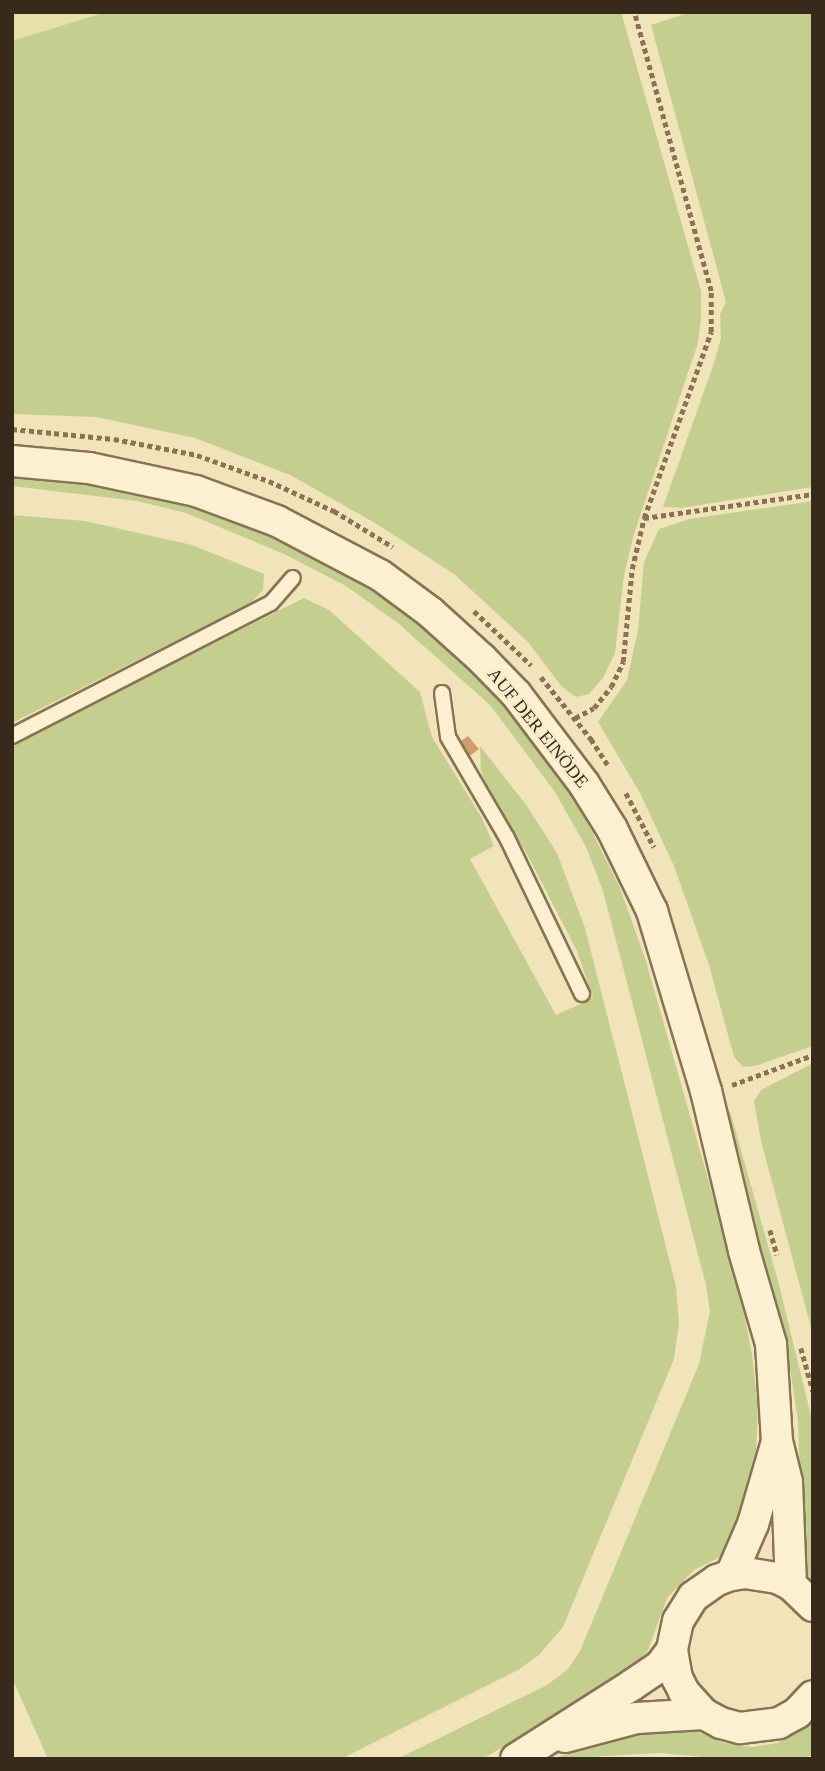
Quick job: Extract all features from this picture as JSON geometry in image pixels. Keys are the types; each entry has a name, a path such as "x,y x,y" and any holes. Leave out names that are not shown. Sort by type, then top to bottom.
{"street":[{"name":"AUF DER EINÖDE","path":"12,461 46,462 143,478 197,491 277,521 380,575 430,612 516,694 584,784 618,841 652,911 706,1091 744,1251 771,1344 777,1441"},
{"path":"731,1576 754,1524 777,1441"},
{"path":"777,1441 787,1482 791,1585"},
{"path":"812,1698 797,1713 779,1723 760,1728 740,1728 721,1723 704,1714 692,1703 677,1678 672,1650 678,1621 694,1597 717,1580 731,1576 762,1574 791,1585 813,1606"},
{"path":"516,1759 548,1741 660,1666 672,1650"},
{"path":"548,1741 637,1718 704,1714"}],"lane":[{"path":"12,736 271,603 293,578"},
{"path":"442,693 448,737 507,838 582,994"}],"path":[{"path":"575,718 594,708 611,687 623,662 632,569 645,518 711,332 711,291 634,12"},
{"path":"12,429 114,439 197,455 269,481 334,511 404,555"},
{"path":"645,518 813,495"},
{"path":"470,607 511,644 575,718 614,775"},
{"path":"620,784 638,812 657,853"},
{"path":"731,1085 813,1055"},
{"path":"727,1073 735,1098"},
{"path":"767,1217 778,1257"},
{"path":"801,1346 813,1391"}],"shaded area":[{"path":"12,12 106,12 12,41"}],"green space":[{"path":"106,12 621,12 701,291 701,318 698,343 634,534 624,575 615,653 603,678 589,694 576,697 562,687 528,642 454,574 375,523 290,475 195,438 96,417 12,414 12,41"},
{"path":"691,12 813,12 813,487 681,508 663,507 713,366 721,338 720,314 726,302 651,25"},
{"path":"12,475 139,488 191,502 288,540 353,575 410,614 502,698 570,788 620,888 646,961 740,1291 758,1406 755,1479 728,1553 694,1570 667,1598 647,1653 588,1698 482,1759 397,1759 547,1685 568,1669 580,1651 699,1364 710,1311 706,1285 603,891 587,849 555,792 490,705 399,624 346,586 284,554 186,513 137,501 12,486"},
{"path":"813,501 813,1046 755,1066 743,1067 734,1057 709,965 674,866 640,793 598,722 627,680 638,630 644,562 659,529 689,519"},
{"path":"12,515 85,521 192,545 264,574 263,590 251,603 12,723"},
{"path":"304,598 329,610 420,692 432,737 482,818 494,846 470,859 556,1015 593,998 577,951 527,854 491,796 481,771 480,746 527,806 557,853 585,928 676,1286 679,1323 674,1359 563,1627 539,1655 518,1670 341,1759 48,1759 12,1678 12,744"},
{"path":"813,1063 813,1335 761,1141 754,1101 761,1090"},
{"path":"730,1111 778,1281 813,1424 813,1583 803,1567 798,1422 786,1340 724,1120"},
{"path":"813,1723 813,1755 802,1759 726,1759 660,1753 553,1759 625,1730 685,1727 724,1743 752,1747 778,1743"}],"building":[{"path":"468,736 479,749 467,758 457,744"}]}
